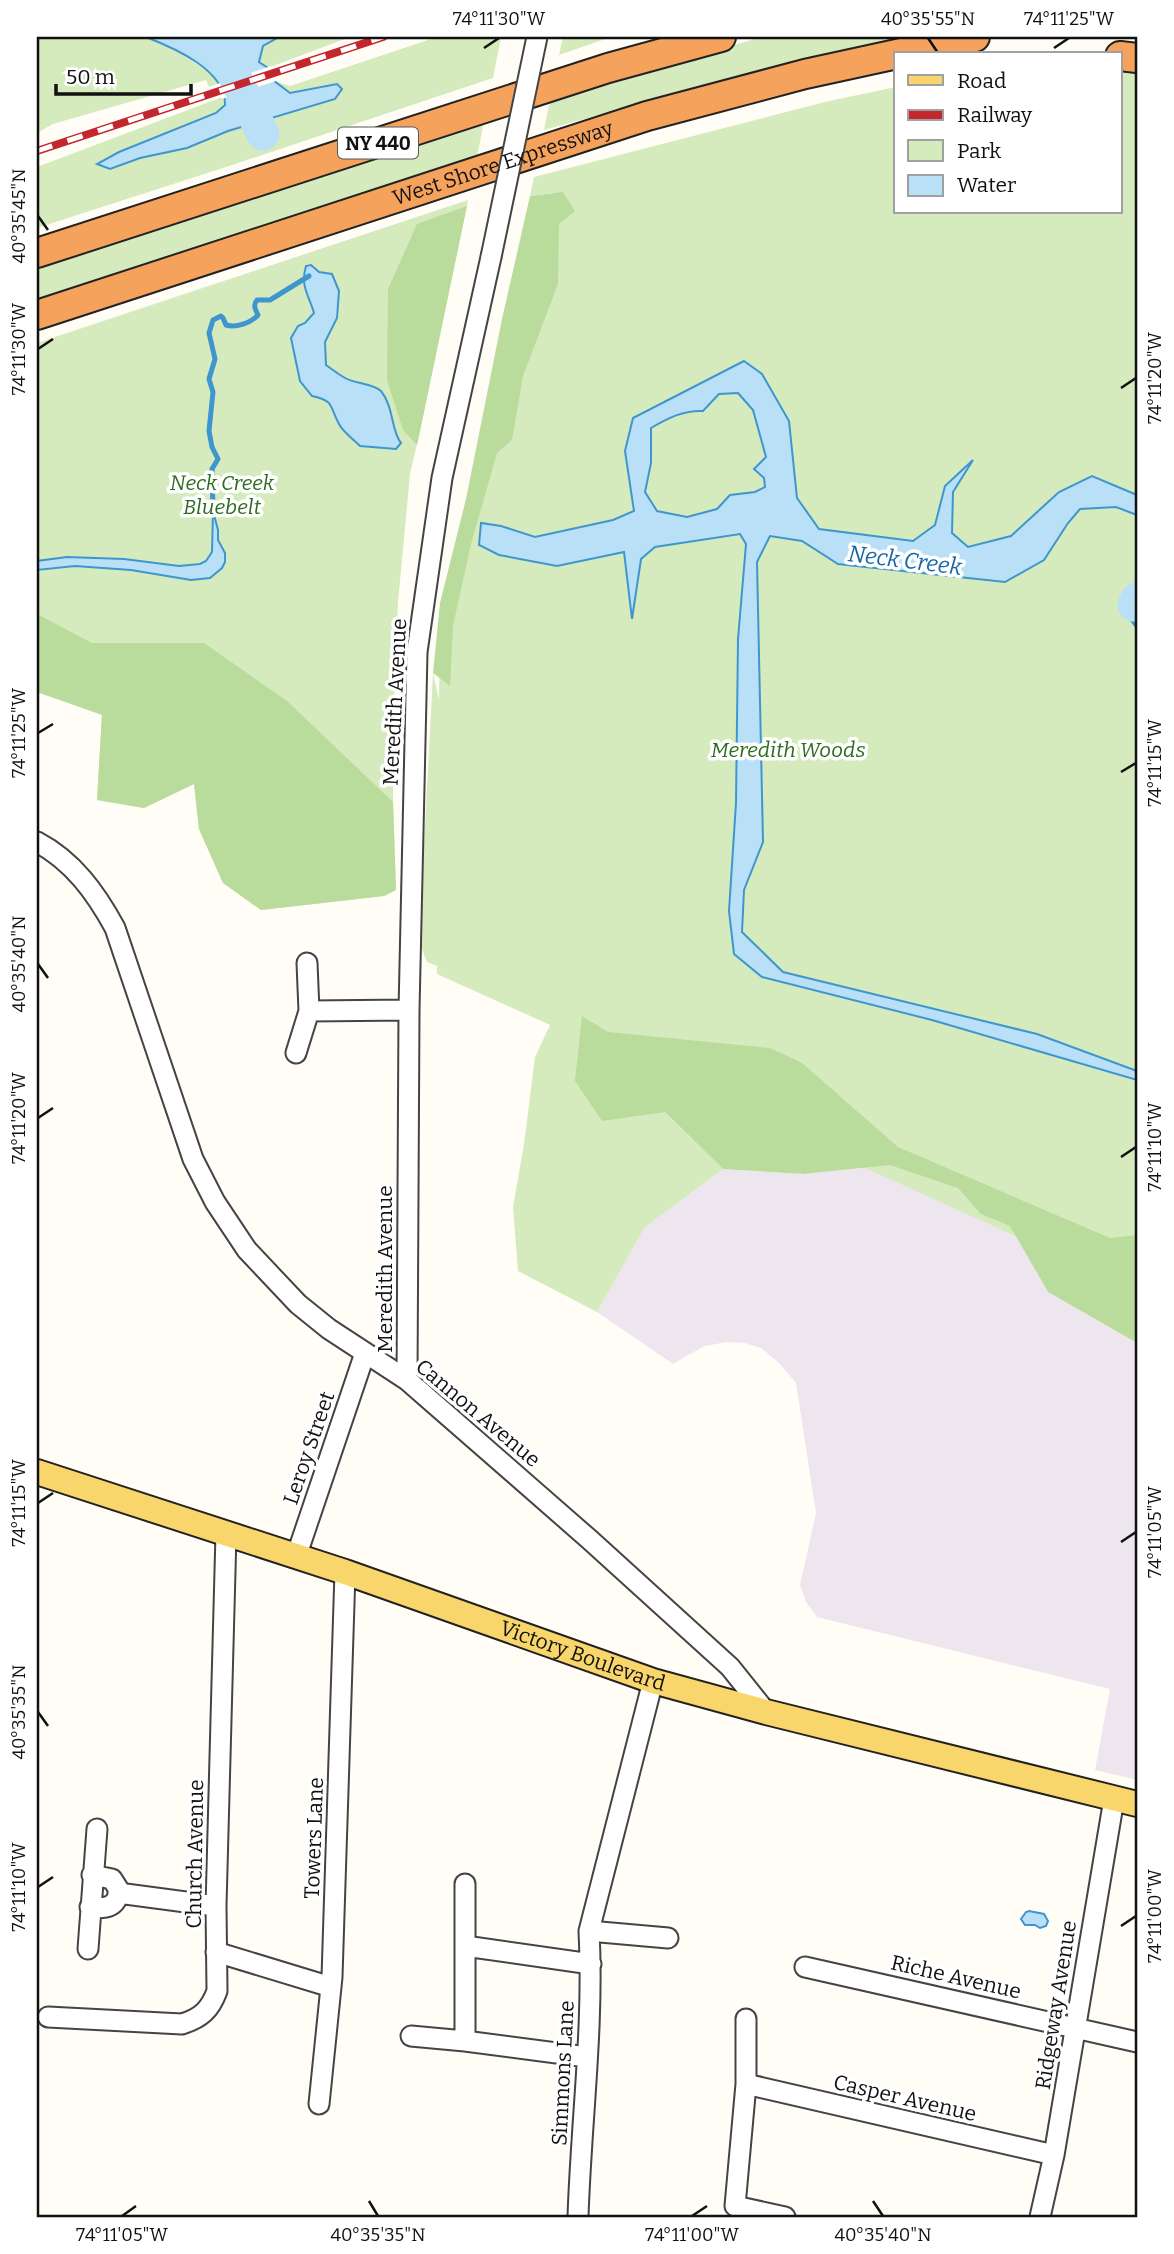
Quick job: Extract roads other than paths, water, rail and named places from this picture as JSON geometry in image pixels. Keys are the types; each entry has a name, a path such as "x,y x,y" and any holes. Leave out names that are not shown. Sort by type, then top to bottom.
{"highway":[{"name":"NY 440","path":"37,253 594,73 721,37"},
{"name":"West Shore Expressway","path":"906,52 975,37"},
{"name":"West Shore Expressway","path":"37,315 647,116 805,74 894,55"},
{"path":"647,116 894,70"},
{"path":"37,323 340,216"}],"main road":[{"name":"Victory Boulevard","path":"37,1472 345,1572 653,1681 766,1712 1126,1801"}],"street":[{"name":"Meredith Avenue","path":"407,1380 408,1010 417,652 442,478 537,37"},
{"name":"Cannon Avenue","path":"37,842 66,861 102,904 116,928 193,1158 215,1202 247,1250 298,1304 328,1329 407,1380 589,1539 730,1667 766,1712"},
{"path":"296,1053 309,1012 307,964"},
{"path":"309,1012 408,1010"},
{"name":"Leroy Street","path":"296,1557 365,1353"},
{"name":"Church Avenue","path":"48,2017 182,2024 206,2012 217,1991 216,1906 226,1534"},
{"name":"Towers Lane","path":"319,2104 331,1987 345,1572"},
{"name":"Simmons Lane","path":"578,2217 591,1964 589,1931 653,1681"},
{"name":"Ridgeway Avenue","path":"1040,2217 1054,2155 1076,2027 1126,1801"},
{"path":"88,1949 97,1829"},
{"path":"90,1906 107,1907 116,1901 118,1893 112,1878 92,1875"},
{"path":"465,1884 465,2041"},
{"path":"118,1893 216,1906"},
{"path":"589,1931 668,1938"},
{"path":"465,1946 591,1964"},
{"path":"216,1952 331,1987"},
{"name":"Riche Avenue","path":"805,1967 1137,2042"},
{"path":"746,2019 746,2084 734,2206 786,2217"},
{"path":"411,2036 587,2057"},
{"name":"Casper Avenue","path":"746,2084 1054,2155"}],"water":[{"path":"146,37 279,37 263,46 259,62 268,68 273,80 290,93 337,84 342,89 335,99 228,131 187,148 140,158 110,169 97,164 119,152 216,113 225,105 223,92 208,71 184,54"},
{"path":"311,265 319,272 332,274 339,291 337,318 325,342 326,365 349,380 373,386 381,391 401,443 396,449 360,446 341,427 328,402 312,396 300,381 291,338 298,326 314,313 304,280 306,266"},
{"path":"744,361 762,374 789,421 797,498 819,529 913,541 935,525 945,486 973,460 953,492 952,533 968,547 1011,536 1059,492 1092,476 1137,495 1137,515 1116,507 1080,509 1044,560 1005,582 838,564 802,541 770,536 757,562 763,842 744,890 742,932 783,972 1037,1034 1137,1071 1137,1080 932,1020 762,977 734,954 729,911 736,803 738,639 746,544 740,534 655,547 641,559 632,619 624,552 557,566 499,555 479,545 481,523 501,526 535,537 613,520 634,511 625,451 633,418","holes":["738,393 753,410 766,457 754,469 764,478 765,487 755,492 730,495 717,509 687,517 657,511 645,492 651,463 651,428 676,415 703,411 719,394"]},
{"path":"213,511 225,562 210,578 191,580 131,570 75,566 37,570 37,561 67,557 124,559 179,566 200,564 206,561 212,552"},
{"path":"1029,1911 1044,1914 1048,1921 1046,1926 1040,1928 1025,1925 1021,1919"}],"waterway":[{"name":"Neck Creek","path":"208,37 217,41 263,134"},
{"path":"213,511 212,469 218,459 209,431 213,392 209,379 215,359 209,333 213,320 221,316 226,325 234,326 247,322 258,315 255,307 257,300 270,300 309,276"},
{"name":"Neck Creek","path":"1134,605 1137,599"},
{"path":"1134,605 1128,614 1137,626"}],"railway":[{"path":"37,151 383,37"}],"park label":[{"name":"Neck Creek Bluebelt","path":"222,495"},
{"name":"Meredith Woods","path":"788,750"}]}
